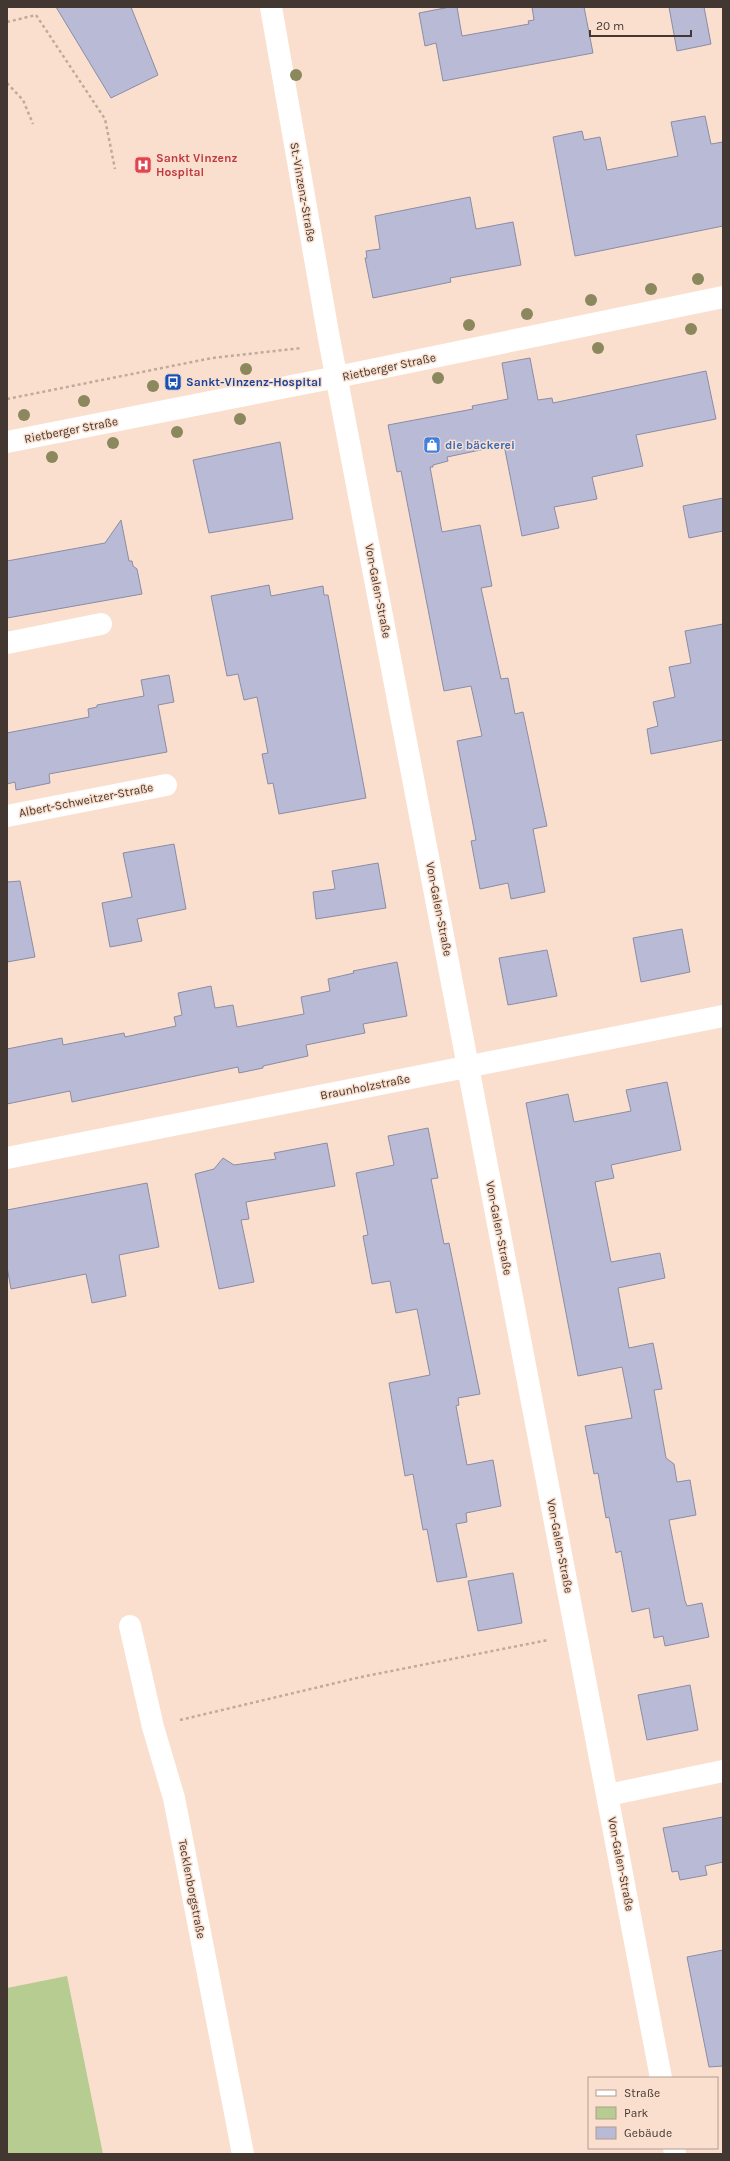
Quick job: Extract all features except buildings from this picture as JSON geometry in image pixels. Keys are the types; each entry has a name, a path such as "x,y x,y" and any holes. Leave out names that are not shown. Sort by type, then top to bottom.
{"street":[{"name":"St.-Vinzenz-Straße","path":"271,7 330,345 337,377"},
{"name":"Rietberger Straße","path":"7,442 337,377 723,298"},
{"name":"Von-Galen-Straße","path":"337,377 661,2077"},
{"path":"7,643 101,624"},
{"name":"Albert-Schweitzer-Straße","path":"7,816 166,784"},
{"name":"Braunholzstraße","path":"7,1158 723,1016"},
{"name":"Tecklenborgstraße","path":"130,1626 153,1726 174,1798 243,2154"},
{"path":"608,1795 723,1772"}],"path":[{"path":"7,22 36,15 105,119 115,169"},
{"path":"7,83 24,100 33,124"},
{"path":"7,399 212,358 330,345"},
{"path":"153,1726 361,1677 576,1634"}],"green space":[{"path":"67,1976 103,2154 7,2154 7,1988"}],"place":[{"name":"Sankt Vinzenz Hospital","path":"143,165"},
{"name":"Sankt-Vinzenz-Hospital","path":"173,382"},
{"name":"die bäckerei","path":"432,445"}]}
